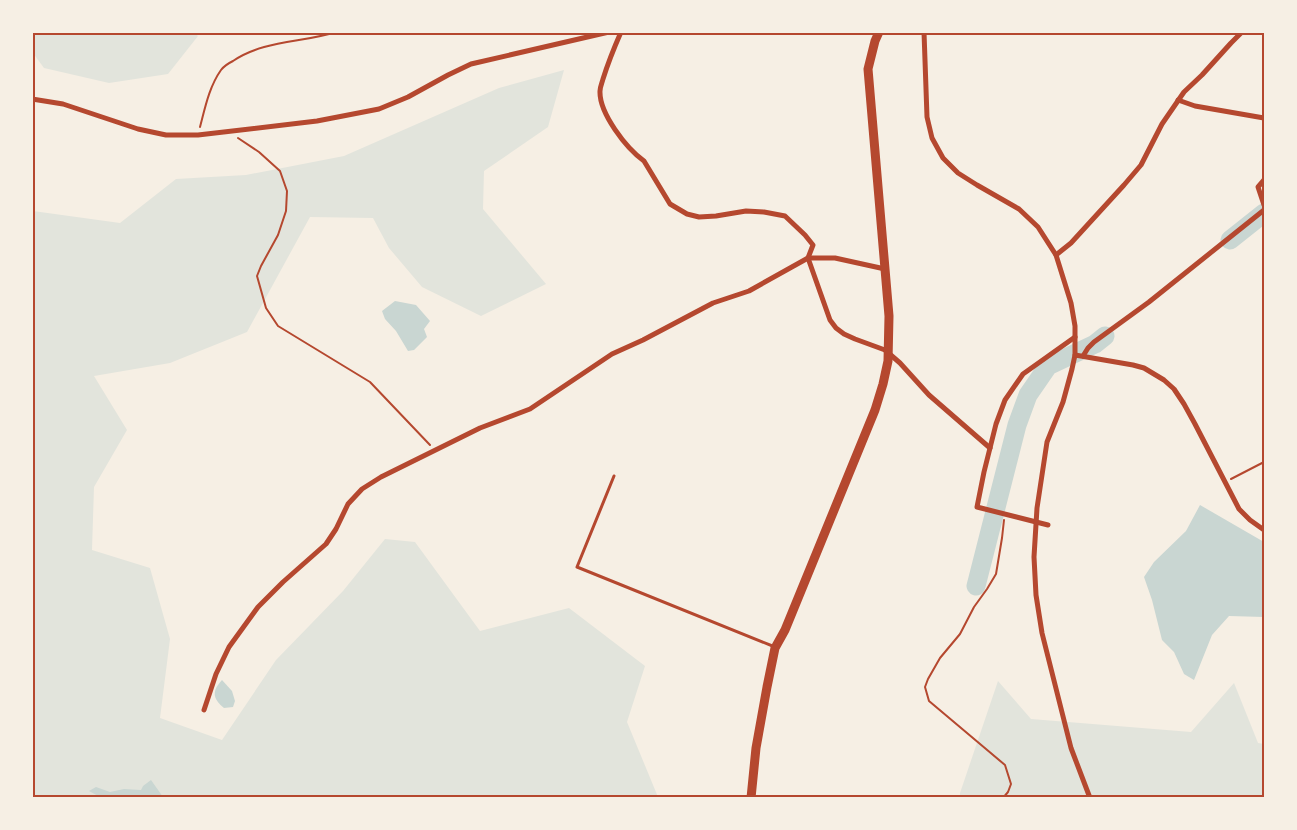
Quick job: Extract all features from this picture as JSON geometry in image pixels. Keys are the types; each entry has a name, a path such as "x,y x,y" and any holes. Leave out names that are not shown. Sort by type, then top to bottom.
{"main road":[{"path":"751,798 756,748 775,648 785,630 884,384 888,353 889,316 868,70 879,32"}],"street":[{"path":"32,99 63,104 138,129 166,136 228,132 317,121 379,109 408,98 471,64 609,32"},
{"path":"621,32 600,90 602,107 615,130 638,157 644,161 670,204 687,214 699,217 746,211 785,216 805,234 813,245 808,258 830,320 836,328 855,340 885,350 900,363 929,395 990,448"},
{"path":"924,32 927,116 932,138 943,158 958,172 1019,209 1038,227 1056,255 1071,303 1075,326 1075,354 1063,402 1047,442 1041,473 1034,557 1036,595 1042,633 1071,748 1090,798"},
{"path":"1056,255 1070,244 1105,207 1141,165 1162,124 1184,92 1242,32"},
{"path":"1178,100 1195,106 1264,118"},
{"path":"1264,180 1258,187 1264,203"},
{"path":"1083,356 1094,342 1149,302 1264,210"},
{"path":"204,710 216,674 229,647 258,607 326,544 336,529 348,504 362,489 381,477 480,428 530,409 612,354 713,303 749,291 808,258 835,258 885,269"},
{"path":"1048,525 978,507 984,472 996,424 1005,400 1023,374 1075,337"},
{"path":"1075,354 1144,368 1164,380 1174,389 1184,404 1239,509 1264,530"}],"lane":[{"path":"614,476 577,566 775,648"}],"path":[{"path":"198,135 208,95 222,69 242,55 262,47 336,32"},
{"path":"228,132 259,152 280,171 287,191 286,211 278,235 257,276 266,308 278,326 370,382 435,450"},
{"path":"1226,482 1264,462"},
{"path":"1004,514 996,574 960,634 940,658 928,679 926,687 929,700 1005,765 1011,784 1004,798"}],"shaded area":[{"path":"193,32 198,36 168,74 109,83 44,68 33,53 33,33"},
{"path":"564,70 548,127 484,171 483,209 546,284 481,316 422,287 389,248 373,218 310,217 247,332 170,363 94,376 127,430 94,487 92,550 150,568 170,639 160,718 222,740 276,660 343,591 385,539 415,542 480,631 569,608 645,666 627,722 658,797 33,798 33,211 120,223 176,179 246,175 344,156 499,88"},
{"path":"395,301 416,305 430,321 424,329 427,337 414,350 408,351 396,331 385,319 382,311"},
{"path":"1200,505 1264,542 1264,617 1229,616 1212,635 1194,680 1184,674 1174,652 1162,640 1144,577 1154,562 1186,531"},
{"path":"222,680 232,691 235,701 233,707 224,708 215,698 216,688"},
{"path":"998,681 1031,719 1191,732 1234,683 1258,743 1264,744 1264,797 960,798 960,793"},
{"path":"151,780 163,797 100,797 89,791 96,787 110,792 124,789 141,790"}],"waterway":[{"path":"1230,240 1264,213"},
{"path":"976,586 1017,425 1028,395 1048,366 1095,344 1105,336"}]}
